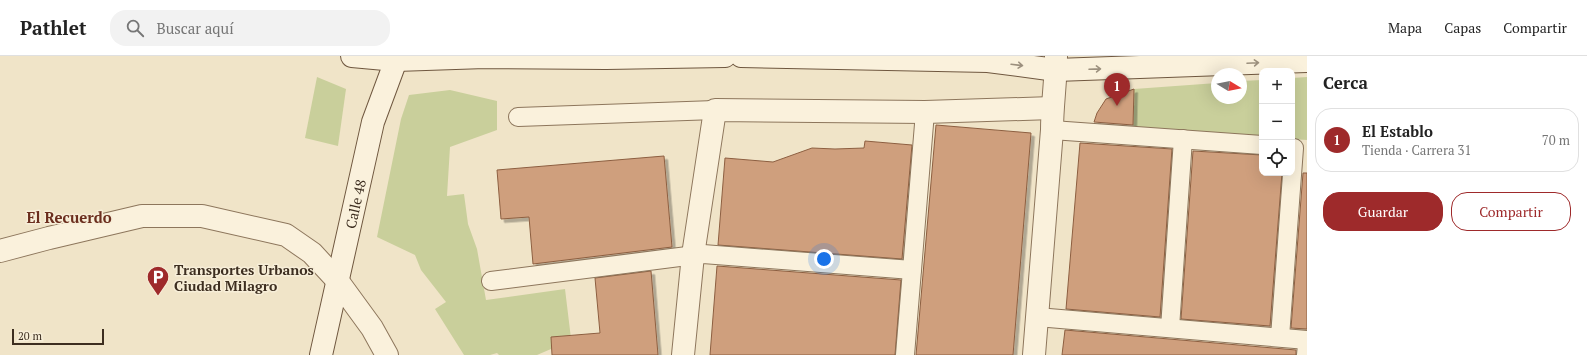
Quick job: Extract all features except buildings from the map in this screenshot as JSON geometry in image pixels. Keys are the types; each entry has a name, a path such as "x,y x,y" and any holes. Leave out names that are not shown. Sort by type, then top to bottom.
{"street":[{"path":"352,56 398,58 606,58 725,56"},
{"path":"741,56 1056,63 1307,61"},
{"name":"Calle 48","path":"321,355 373,122 398,58"},
{"path":"1034,355 1056,63"},
{"path":"683,355 694,255 715,110 925,112 1052,108"},
{"path":"0,251 142,216 202,216 286,235 312,253 337,280 372,328 387,355"}],"lane":[{"path":"518,117 715,110"},
{"path":"905,355 925,112"},
{"path":"1052,130 1259,145"},
{"path":"1170,328 1183,139"},
{"path":"1280,338 1298,148"},
{"path":"491,282 703,254 912,270"},
{"path":"1037,317 1307,340"},
{"path":"1306,355 1307,345"}],"green space":[{"path":"317,77 346,89 338,146 305,138"},
{"path":"1307,77 1307,140 1295,139 1295,78"},
{"path":"1259,80 1259,138 1133,128 1134,89 1211,83 1211,104 1247,104 1247,81"},
{"path":"450,90 497,101 497,130 450,147 447,196 464,194 468,224 477,249 486,300 565,289 573,355 556,355 551,349 537,355 499,355 497,353 490,355 464,355 435,309 446,302 421,270 415,255 377,237 401,119 409,95"}],"place":[{"name":"El Establo","path":"1117,106"},
{"name":"Transportes Urbanos Ciudad Milagro","path":"158,296"}],"district":[{"name":"El Recuerdo","path":"69,217"}]}
